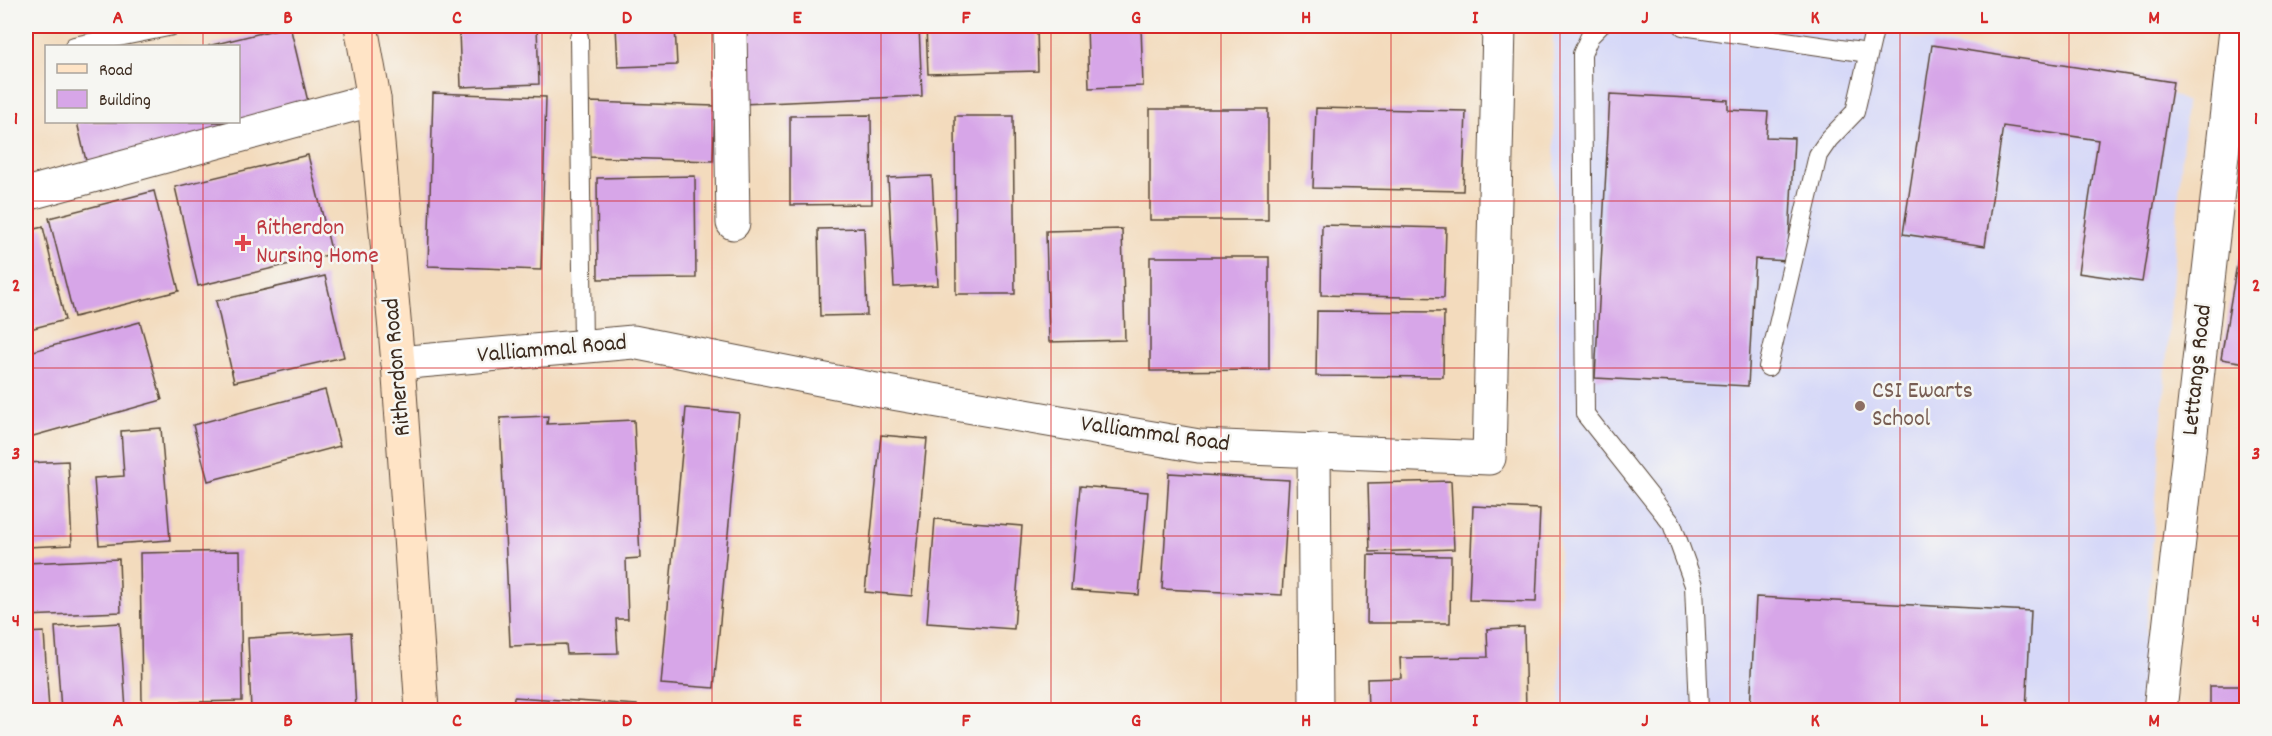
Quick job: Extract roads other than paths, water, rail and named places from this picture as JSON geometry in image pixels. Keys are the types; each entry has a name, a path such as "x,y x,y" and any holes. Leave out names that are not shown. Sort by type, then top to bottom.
{"main road":[{"name":"Ritherdon Road","path":"361,26 374,99 398,363 422,711"}],"street":[{"path":"730,26 733,223"},
{"name":"Valliammal Road","path":"398,363 633,342 881,391 1199,446 1489,458 1499,26"},
{"name":"Lettangs Road","path":"2160,711 2231,29"},
{"path":"26,194 374,99"},
{"path":"1314,450 1316,711"}],"lane":[{"path":"79,45 173,26"},
{"path":"1600,26 1590,36 1582,54 1585,414 1672,524 1694,585 1699,711"},
{"path":"1683,26 1868,53"},
{"path":"1768,368 1818,155 1855,112 1875,26"},
{"path":"579,37 584,346"}],"place":[{"name":"Ritherdon Nursing Home","path":"243,243"},
{"name":"CSI Ewarts School","path":"1860,406"}]}
